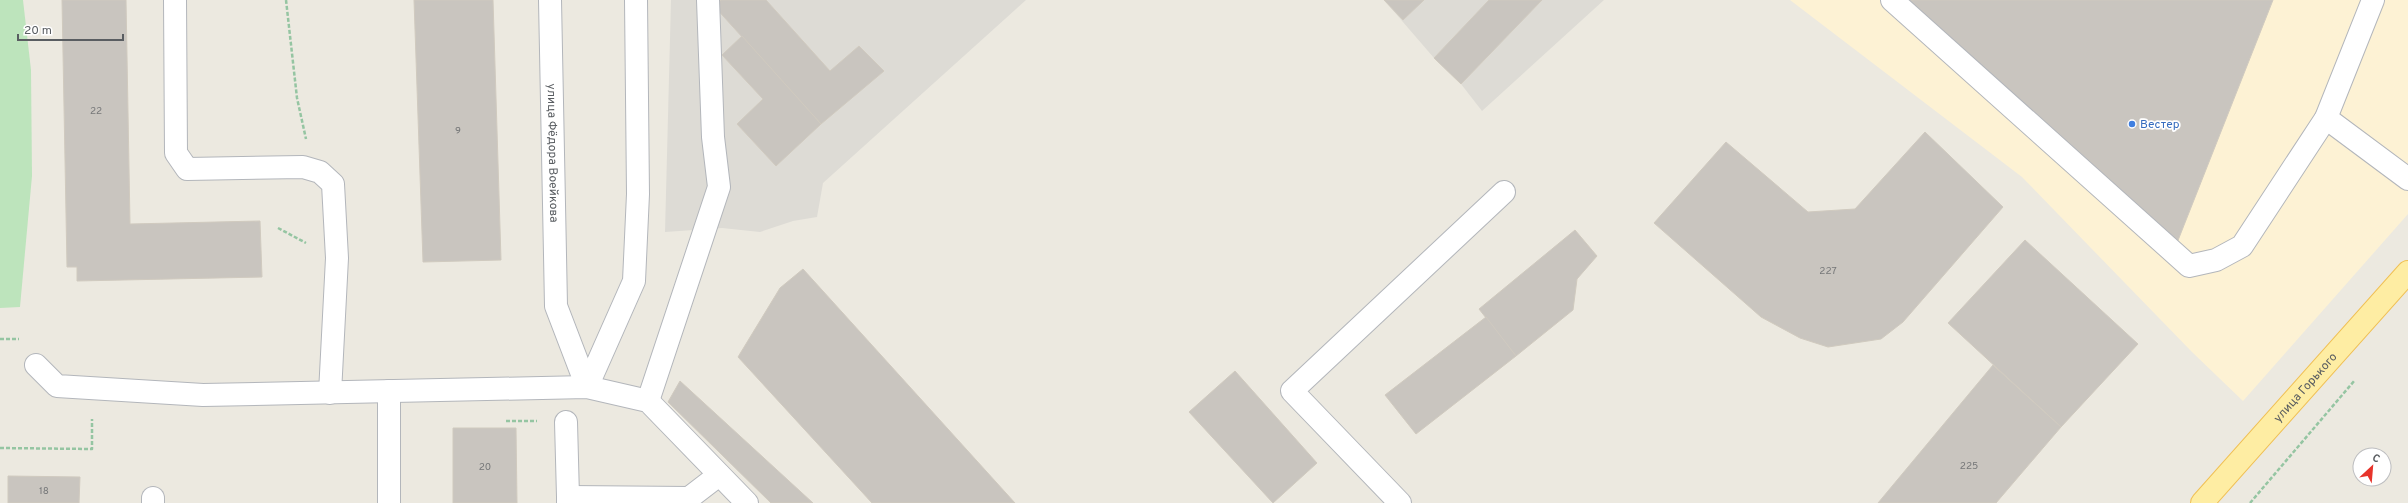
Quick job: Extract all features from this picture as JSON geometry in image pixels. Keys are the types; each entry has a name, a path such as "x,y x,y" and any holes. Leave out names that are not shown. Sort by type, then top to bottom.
{"main road":[{"name":"улица Горького","path":"2202,503 2408,272"}],"street":[{"path":"174,0 176,152 187,169 303,167 320,172 334,184 337,258 330,393"},
{"name":"улица Фёдора Воейкова","path":"550,0 556,306 587,387"},
{"path":"587,387 634,281 638,194 636,0"},
{"path":"648,401 719,187 713,137 708,0"},
{"path":"1892,0 2189,266 2216,260 2242,246 2326,118 2373,0"},
{"path":"2326,118 2408,179"},
{"path":"1400,503 1292,391 1504,192"},
{"path":"36,365 57,386 203,396 587,387 648,401 747,503"},
{"path":"389,391 389,503"},
{"path":"566,422 568,500 687,501 719,475"}],"path":[{"path":"286,0 297,98 307,144 320,172"},
{"path":"2250,503 2357,377"},
{"path":"0,448 92,449"}],"shaded area":[{"path":"671,0 1026,0 823,183 817,217 793,221 760,232 722,228 665,232"},
{"path":"1384,0 1604,0 1482,111 1461,84 1434,58"},
{"path":"1790,0 2408,0 2408,214 2243,401 2192,352 2022,177"}],"green space":[{"path":"0,0 23,0 31,70 32,176 20,307 0,308"}],"building":[{"path":"62,0 126,0 130,224 260,221 262,277 77,281 77,267 67,267"},
{"path":"414,0 493,0 501,260 423,262"},
{"path":"721,0 766,0 830,71 859,46 884,71 821,124 714,6"},
{"path":"1384,0 1424,0 1403,20"},
{"path":"1489,0 1542,0 1461,84 1434,58"},
{"name":"Вестер","path":"1902,0 2273,0 2175,248"},
{"path":"742,36 821,124 776,166 737,124 763,99 722,55"},
{"path":"1925,132 2003,207 1903,322 1881,339 1828,347 1800,338 1761,317 1654,223 1726,142 1808,212 1855,209"},
{"path":"1575,230 1597,256 1577,279 1573,310 1516,356 1479,309"},
{"path":"2025,240 2138,344 2061,427 1948,323"},
{"path":"803,269 1015,503 872,503 738,357 780,288"},
{"path":"1486,317 1516,356 1416,434 1385,395"},
{"path":"1993,365 2061,427 1996,503 1878,503"},
{"path":"1235,371 1317,463 1273,503 1189,412"},
{"path":"680,381 813,503 771,503 668,402"},
{"path":"453,428 516,428 517,503 453,503"},
{"path":"8,476 80,477 79,503 8,503"}],"place":[{"name":"Вестер","path":"2132,124"}]}
